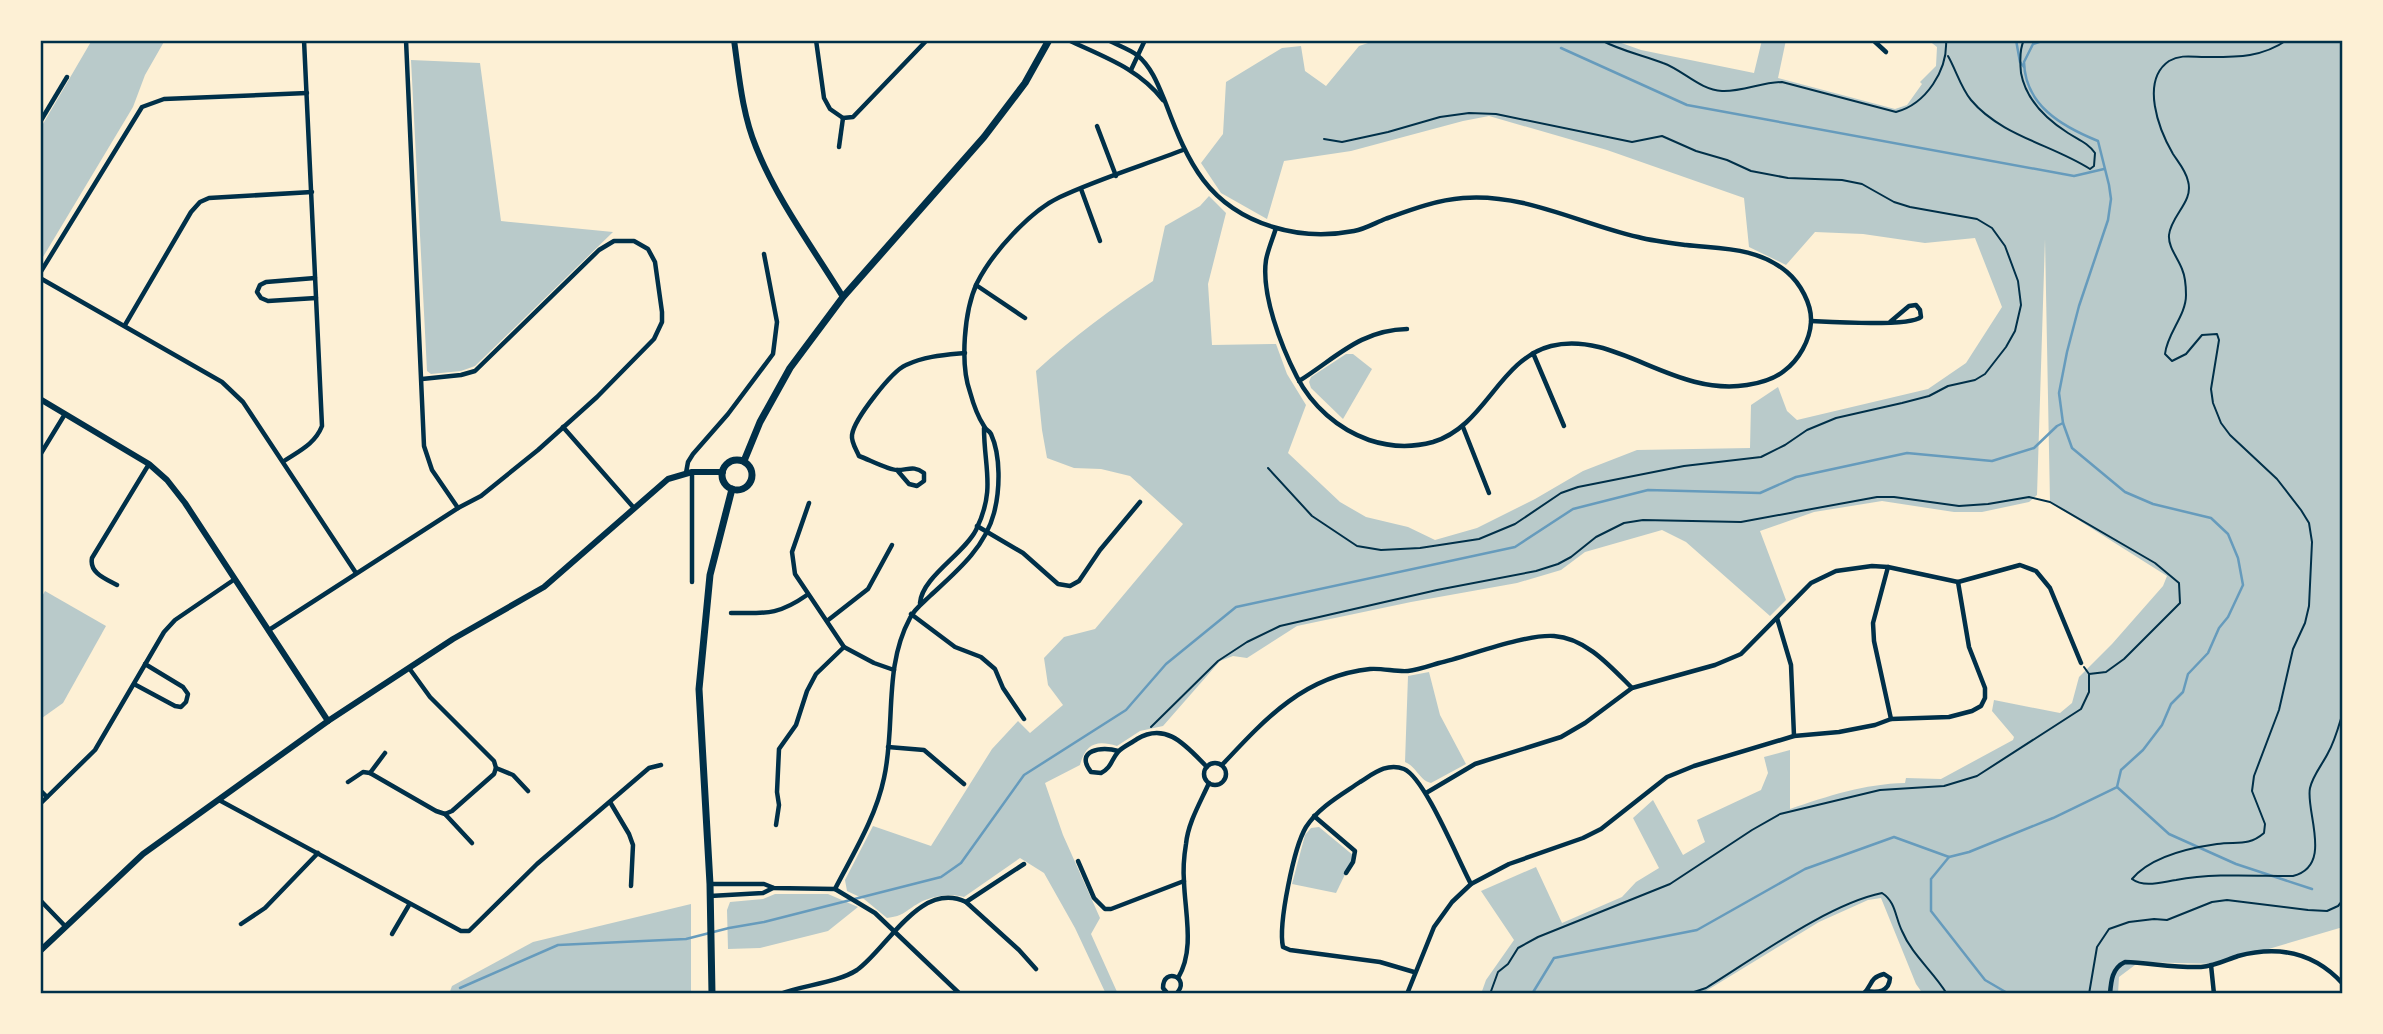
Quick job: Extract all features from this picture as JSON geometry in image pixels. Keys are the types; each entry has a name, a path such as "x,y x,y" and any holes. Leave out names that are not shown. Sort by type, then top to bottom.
{"main road":[{"path":"744,461 760,422 790,368 844,297 984,136 1025,83 1049,40"},
{"path":"734,460 744,461 750,466 750,484 743,489 732,489 723,480 723,472 725,466 734,460"},
{"path":"712,994 710,884 699,689 702,636 710,575 732,489"}],"street":[{"path":"284,461 312,443 322,426 304,40"},
{"path":"406,40 424,446 432,470 458,508"},
{"path":"734,40 744,104 754,144 775,188 844,297"},
{"path":"816,40 824,98 830,109 843,118 853,117 927,40"},
{"path":"1068,40 1131,70 1150,84 1165,103"},
{"path":"1108,40 1138,55 1156,78 1183,150 1213,192 1248,218 1276,229 1314,235 1357,230 1432,204 1471,197 1504,199 1539,206 1612,231 1643,238 1732,248 1762,257 1788,273 1804,293 1811,321 1800,354 1779,376 1726,389 1674,377 1619,353 1583,343 1553,345 1522,358 1463,427 1445,438 1419,446 1391,446 1354,434 1321,410 1299,381 1268,298 1266,260 1276,229"},
{"path":"1131,70 1145,40"},
{"path":"1873,40 1886,52"},
{"path":"40,122 67,77"},
{"path":"307,93 164,99 142,107 40,276 222,382 243,402 356,573"},
{"path":"839,147 843,118"},
{"path":"1097,125 1116,176"},
{"path":"920,603 923,591 966,546 984,509 988,487 984,427 969,390 965,353 965,329 976,285 989,264 1032,215 1059,197 1183,150"},
{"path":"1081,189 1100,242"},
{"path":"125,325 191,212 200,202 209,198 312,192"},
{"path":"269,630 458,508 481,496 597,397 654,339 662,322 655,261 648,249 634,241 614,241 599,250 475,371 422,379"},
{"path":"692,582 688,462 773,354 777,323 764,254"},
{"path":"315,278 267,282 260,285 257,292 261,298 268,301 316,298"},
{"path":"976,285 1025,318"},
{"path":"1811,321 1890,322 1916,322 1921,317 1920,310 1916,305 1909,306 1890,322"},
{"path":"1299,381 1367,336 1406,329"},
{"path":"897,470 917,468 924,473 924,481 917,486 909,484 897,470 859,456 852,434 856,423 902,366 931,355 965,353"},
{"path":"1533,353 1564,426"},
{"path":"40,398 149,464 167,480 185,503 328,720"},
{"path":"40,455 65,414"},
{"path":"563,427 635,509"},
{"path":"835,889 869,821 884,779 891,685 899,639 911,614 920,603 959,569 978,548 987,531 997,500 997,463 990,433 984,427"},
{"path":"1463,427 1489,493"},
{"path":"117,585 93,570 92,558 149,464"},
{"path":"40,951 143,855 328,720 453,639 544,587 668,479 689,472 723,472"},
{"path":"977,526 1023,554 1058,584 1070,586 1079,582 1100,550 1140,502"},
{"path":"809,503 792,552 794,574 844,647 894,670"},
{"path":"827,621 868,589 892,545"},
{"path":"1426,793 1475,764 1561,737 1633,688 1715,665 1741,654 1811,583 1836,571 1872,566 1888,567 1958,582 2020,565 2036,571 2050,588 2081,663"},
{"path":"1888,567 1872,623 1891,719"},
{"path":"40,804 95,750 164,632 175,620 235,579"},
{"path":"1407,994 1434,927 1452,902 1471,884 1509,864 1601,829 1667,777 1694,766 1794,736 1839,733 1891,719 1949,717 1963,714 1981,705 1985,698 1985,688 1969,647 1958,582"},
{"path":"731,613 772,613 789,607 807,594"},
{"path":"911,614 955,647 981,657 995,669 1003,688 1024,719"},
{"path":"1777,617 1791,665 1794,736"},
{"path":"1222,765 1273,713 1321,680 1337,675 1372,669 1409,671 1526,640 1553,636 1573,640 1588,648 1633,688"},
{"path":"776,825 779,805 779,749 796,725 807,691 816,674 844,647"},
{"path":"134,684 175,706 181,707 186,702 188,694 183,688 145,664"},
{"path":"409,668 430,697 494,761 496,768 494,775 445,814"},
{"path":"1118,751 1109,748 1093,750 1085,762 1087,768 1096,774 1107,770 1118,751 1140,737 1158,732 1177,738 1207,767"},
{"path":"888,747 924,750 964,784"},
{"path":"370,773 385,753"},
{"path":"1213,764 1222,765 1226,774 1224,781 1219,785 1209,783 1204,774 1207,767 1213,764"},
{"path":"218,800 409,905 461,931 469,931 537,864 649,768 661,765"},
{"path":"1414,972 1380,962 1283,947 1281,939 1285,901 1305,828 1322,808 1376,771 1389,766 1402,768 1412,774 1426,793 1471,884"},
{"path":"496,768 513,775 528,791"},
{"path":"348,782 363,772 370,773 445,814 472,843"},
{"path":"1178,978 1184,968 1186,949 1186,843 1189,827 1209,783"},
{"path":"40,790 47,797"},
{"path":"610,802 633,845 631,886"},
{"path":"1314,817 1354,852 1353,862 1346,873"},
{"path":"241,924 265,908 318,853"},
{"path":"1078,861 1094,898 1105,909 1184,881"},
{"path":"966,902 1024,864"},
{"path":"710,884 764,884 774,888 835,889 875,913 960,994"},
{"path":"710,896 763,893 774,888"},
{"path":"780,994 801,986 843,977 859,969 911,915 931,903 954,899 966,902 1036,969"},
{"path":"40,900 65,926"},
{"path":"392,934 409,905"},
{"path":"2110,994 2114,973 2118,965 2125,962 2203,967 2252,953 2287,951 2321,964 2343,984"},
{"path":"2211,965 2214,994"},
{"path":"1884,974 1890,978 1885,990 1864,993 1877,976 1884,974"},
{"path":"1166,994 1162,985 1164,979 1172,976 1178,978"},
{"path":"1178,978 1181,986 1179,993"}],"path":[{"path":"1601,40 1614,47 1664,63 1705,88 1723,91 1766,82 1782,82 1896,112 1910,108 1926,94 1940,74 1947,55 1946,40"},
{"path":"1947,55 1970,98 1980,108 2004,125 2090,169 2094,166 2095,153 2088,144 2051,122 2033,104 2022,80 2020,67 2024,40"},
{"path":"2287,40 2263,54 2180,56 2167,62 2155,79 2155,103 2158,122 2190,184 2188,199 2175,216 2169,236 2183,270 2186,298 2182,313 2166,344 2165,354 2172,361 2181,358 2202,335 2217,334 2220,341 2211,389 2221,423 2230,435 2277,479 2309,523 2312,542 2309,606 2305,623 2293,649 2279,710 2254,776 2252,791 2265,824 2264,833 2256,840 2219,843 2168,855 2139,871 2132,879 2137,883 2151,884 2201,876 2302,874 2311,863 2316,836 2309,791 2329,751 2343,712"},
{"path":"1268,468 1312,516 1357,546 1381,550 1420,548 1479,539 1515,524 1561,493 1578,486 1684,466 1761,457 1785,446 1807,430 1836,418 1916,400 1948,386 1975,380 1985,374 2006,347 2015,331 2021,306 2018,281 2005,246 1992,228 1977,219 1910,207 1894,202 1862,184 1787,178 1751,171 1662,136 1632,142 1496,114 1469,113 1440,117 1342,142 1324,139"},
{"path":"1140,737 1218,661 1247,642 1280,626 1437,590 1536,571 1571,557 1595,537 1624,523 1643,520 1741,522 1877,497 1959,506 2029,497 2050,502 2155,563 2179,583 2180,603 2124,659 2106,672 2090,674"},
{"path":"1490,994 1498,972 1508,964 1518,948 1538,937 1670,884 1780,814 1880,790 1944,786 1977,776 2081,709 2089,692 2090,674 2081,663"},
{"path":"1688,994 1706,988 1820,918 1867,896 1882,893 1889,897 1894,905 1901,930 1913,952 1947,994"},
{"path":"2089,994 2097,947 2109,929 2154,919 2167,920 2212,902 2227,900 2308,911 2327,911 2338,906 2343,900"}],"shaded area":[{"path":"92,40 165,40 145,75 133,107 40,262 40,129"},
{"path":"1377,40 1613,40 1641,50 1754,73 1762,40 1786,40 1778,78 1895,109 1907,105 1922,84 1920,82 1936,66 1937,47 1928,40 2343,40 2343,927 2218,964 2139,962 2119,977 2118,994 1923,994 1916,984 1881,898 1868,900 1819,922 1701,994 1481,994 1486,980 1514,940 1481,891 1536,867 1562,923 1622,897 1636,882 1659,868 1633,818 1653,800 1683,855 1705,842 1697,820 1761,790 1768,773 1764,757 1790,750 1790,809 1861,788 1905,783 1906,778 1941,779 2013,740 2014,737 1992,711 1994,700 2060,713 2072,703 2079,677 2163,586 2167,576 2050,502 2045,239 2037,495 2029,502 1982,512 1954,512 1882,501 1814,512 1760,531 1786,600 1770,616 1686,542 1662,530 1585,552 1561,570 1517,583 1297,626 1247,658 1233,656 1220,661 1163,726 1140,731 1117,746 1104,743 1093,745 1082,758 1080,765 1045,783 1063,835 1100,918 1091,934 1118,994 1106,994 1075,928 1044,873 1020,858 964,897 947,895 929,899 893,917 887,918 864,899 847,891 845,880 873,826 931,846 992,749 1018,721 1030,733 1063,705 1048,685 1044,658 1064,637 1095,629 1183,524 1130,476 1101,469 1074,468 1047,458 1036,371 1093,323 1153,281 1165,226 1200,206 1209,196 1226,213 1208,284 1212,345 1276,344 1287,374 1306,405 1288,453 1340,502 1366,517 1408,527 1435,540 1477,528 1583,471 1637,450 1750,448 1751,405 1778,387 1787,411 1797,420 1928,389 1966,363 2002,307 1975,238 1925,243 1863,234 1815,232 1786,265 1749,247 1744,198 1607,150 1489,116 1351,151 1284,161 1267,219 1221,193 1201,163 1223,134 1226,82 1282,48 1301,46 1305,71 1326,86 1359,46"},
{"path":"411,60 480,63 501,221 613,232 475,366 461,371 431,374 427,371"},
{"path":"1346,354 1353,354 1372,369 1343,419 1311,388 1309,382 1311,377"},
{"path":"45,591 106,626 63,703 42,718 40,600"},
{"path":"1429,672 1440,715 1466,764 1431,783 1405,762 1408,676"},
{"path":"1319,827 1354,856 1336,893 1292,884 1305,835 1311,828"},
{"path":"775,894 828,894 858,907 828,931 760,948 728,949 727,910 730,902 763,899"},
{"path":"691,904 691,994 449,994 452,986 533,942"}],"waterway":[{"path":"2016,40 2020,62 2024,67"},
{"path":"2009,994 1985,980 1931,911 1931,879 1949,857 1969,852 2053,818 2117,787 2121,770 2143,750 2162,725 2171,704 2183,692 2188,674 2208,653 2243,585 2238,558 2228,534 2211,518 2153,504 2125,492 2072,448 2063,423 2059,393 2079,306 2108,220 2111,199 2098,141 2059,121 2038,102 2031,90 2024,62 2033,44 2045,40"},
{"path":"1561,48 1687,105 2074,176 2104,169"},
{"path":"460,988 558,945 686,939 941,877 961,863 1024,775 1126,710 1166,664 1236,607 1515,547 1573,509 1648,490 1760,493 1796,477 1907,453 1992,461 2034,448 2063,423"},
{"path":"2117,787 2169,834 2236,864 2312,889"},
{"path":"1532,994 1554,958 1697,930 1805,869 1894,837 1949,857"}]}
